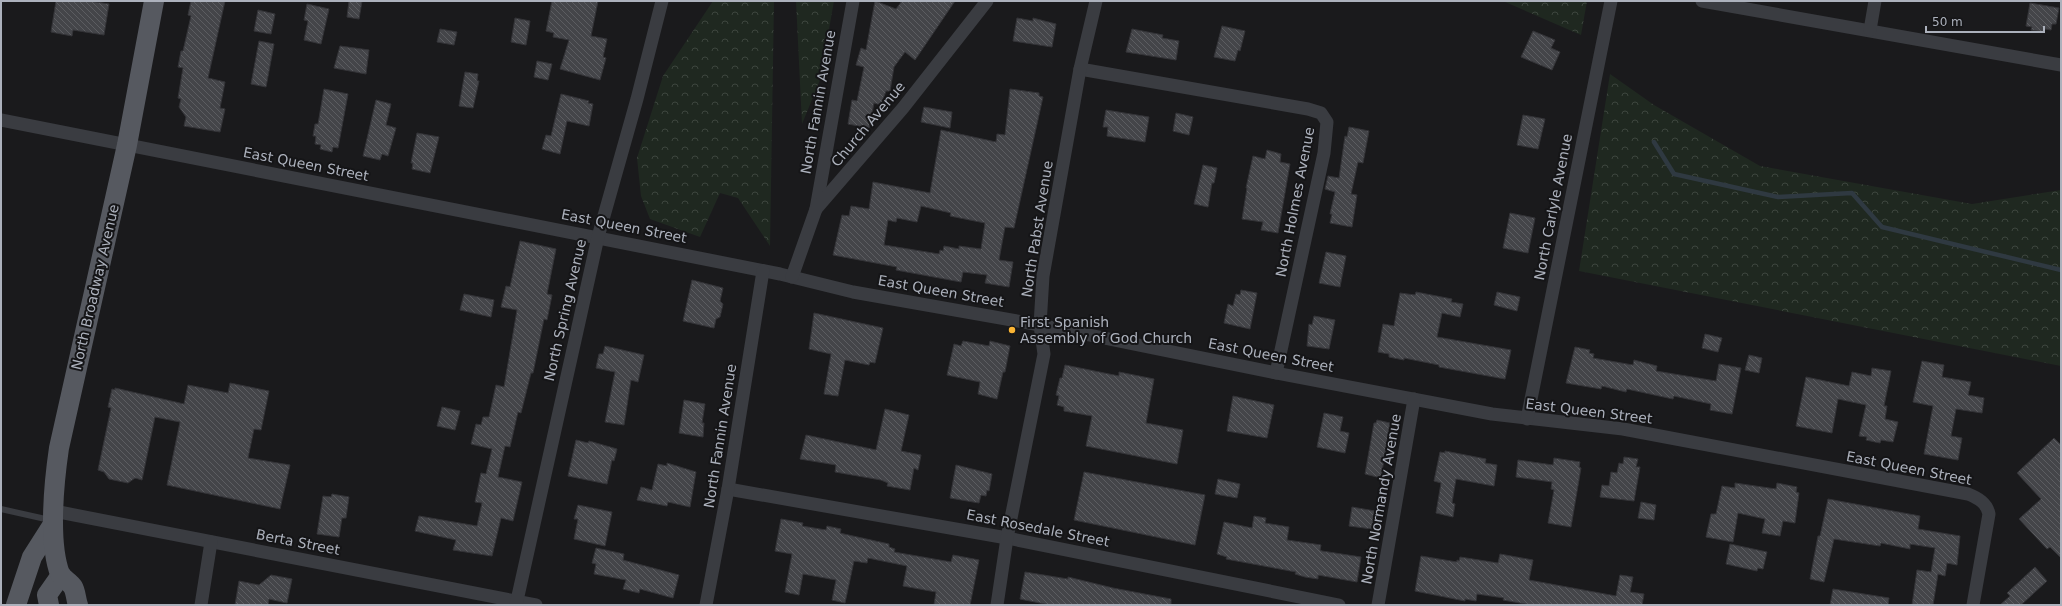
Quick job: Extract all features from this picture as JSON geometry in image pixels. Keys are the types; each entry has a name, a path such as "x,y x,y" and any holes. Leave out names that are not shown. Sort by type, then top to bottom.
{"main road":[{"name":"North Broadway Avenue","path":"61,575 53,518 55,479 59,448 127,145 154,1"},
{"path":"16,605 32,557 53,518"},
{"path":"50,605 47,595 61,575 73,588 78,605"}],"street":[{"name":"North Spring Avenue","path":"517,603 598,237 637,99 662,1"},
{"name":"North Fannin Avenue","path":"816,209 852,1"},
{"name":"Church Avenue","path":"792,277 816,209 903,108 987,1"},
{"name":"North Pabst Avenue","path":"997,605 1007,538 1044,354 1040,325 1043,276 1080,69 1096,1"},
{"name":"North Carlyle Avenue","path":"1527,419 1611,1"},
{"path":"1702,1 2061,65"},
{"path":"1870,30 1875,1"},
{"name":"North Holmes Avenue","path":"1080,69 1308,109 1321,113 1327,122 1324,152 1276,373"},
{"name":"East Queen Street","path":"1,120 598,237 792,277 853,292 1040,325 1276,373 1506,416 1589,424 1631,431 1968,494 1985,504 1988,509 1989,521 1973,605"},
{"name":"North Fannin Avenue","path":"706,605 728,489 763,271"},
{"name":"North Normandy Avenue","path":"1378,605 1414,399"},
{"name":"East Rosedale Street","path":"728,489 1007,538 1340,605"},
{"name":"Berta Street","path":"53,518 211,542 517,603 536,605"},
{"path":"201,605 211,542"}],"lane":[{"path":"1,509 53,518"}],"green space":[{"path":"713,1 774,1 770,246 738,198 720,193 700,237 650,219 641,196 637,158 663,76"},
{"path":"796,1 834,1 820,80 802,124"},
{"path":"1503,1 1587,1 1581,35"},
{"path":"1610,74 1654,105 1760,166 1972,204 2061,190 2061,366 1579,271"}],"building":[{"path":"56,1 89,1 109,4 104,35 73,30 72,36 51,32"},
{"path":"191,1 225,1 208,78 225,82 220,108 225,109 220,132 184,126 186,117 179,107 181,99 178,98 183,68 178,67 191,16 188,15"},
{"path":"349,1 362,1 359,19 347,17"},
{"path":"552,1 598,1 591,36 607,39 603,57 606,58 600,80 560,69 569,40 553,37 554,33 546,31"},
{"path":"875,1 896,9 902,1 955,1 915,60 905,52 894,67 890,91 886,91 881,105 874,103 869,128 848,124 852,100 857,101 864,67 856,65 861,48 866,50"},
{"path":"2030,3 2059,8 2056,24 2052,24 2051,30 2045,29 2044,32 2031,30 2032,27 2026,26"},
{"path":"307,4 329,9 321,44 304,40 308,21 304,20"},
{"path":"258,10 275,14 271,34 254,31"},
{"path":"515,18 530,21 526,45 511,42"},
{"path":"1017,18 1033,21 1033,18 1056,24 1052,47 1013,41"},
{"path":"1222,26 1245,31 1240,51 1238,50 1235,61 1214,57"},
{"path":"440,29 457,32 454,45 437,42"},
{"path":"1132,29 1163,35 1162,38 1179,41 1176,60 1126,52"},
{"path":"1533,31 1555,40 1551,48 1560,52 1552,70 1521,57"},
{"path":"259,41 274,44 266,87 251,84"},
{"path":"340,46 369,50 366,74 334,68"},
{"path":"537,61 552,64 548,80 534,77"},
{"path":"465,72 478,74 477,81 479,81 473,108 459,106"},
{"path":"324,89 348,94 338,148 333,147 332,152 320,149 321,145 315,144 316,136 313,136 315,124 318,124"},
{"path":"1010,89 1039,93 1039,96 1043,97 1014,228 1005,227 999,260 1013,262 1009,287 985,283 987,275 963,272 961,282 896,270 897,267 833,255 842,215 849,216 851,206 869,209 873,182 930,193 941,130 996,142 997,134 1005,135","holes":["921,206 951,213 950,216 985,223 981,249 959,246 959,249 944,246 943,251 940,250 939,254 884,245 888,220 896,222 897,218 917,222"]},
{"path":"561,94 589,101 588,103 593,104 589,126 567,121 560,154 542,149 546,135 551,136"},
{"path":"376,100 391,104 386,125 396,128 388,156 382,154 380,160 363,156"},
{"path":"924,107 952,112 950,128 921,122"},
{"path":"1106,110 1149,117 1145,142 1107,136 1108,127 1103,127"},
{"path":"1176,113 1193,117 1189,135 1173,131"},
{"path":"1523,115 1545,119 1538,149 1517,145"},
{"path":"1349,127 1369,131 1363,163 1358,162 1351,194 1357,195 1352,227 1330,223 1332,214 1330,214 1335,192 1325,189 1328,176 1339,178 1345,136 1347,137"},
{"path":"417,133 439,137 430,173 412,169 413,163 411,163"},
{"path":"1267,150 1281,154 1280,162 1290,164 1278,233 1261,230 1263,222 1242,219 1246,188 1253,156 1265,159"},
{"path":"1203,165 1217,168 1214,183 1212,183 1208,207 1194,204"},
{"path":"1510,213 1535,218 1528,253 1503,248"},
{"path":"520,241 556,249 547,294 552,295 547,320 544,319 533,373 531,373 521,413 518,412 510,447 505,446 498,477 522,482 513,521 501,518 492,556 453,550 456,540 415,531 419,516 477,526 482,503 475,502 481,473 486,474 492,449 471,444 476,424 481,425 483,417 489,417 496,385 504,387 517,310 501,307 506,286 510,287"},
{"path":"1326,252 1346,256 1340,287 1319,283"},
{"path":"692,280 723,288 720,301 723,304 720,317 716,319 714,328 683,321"},
{"path":"1241,290 1257,293 1250,329 1224,323 1228,304 1233,306 1236,294 1240,295"},
{"path":"1416,292 1452,299 1451,302 1463,304 1460,317 1442,313 1437,337 1511,350 1505,379 1439,367 1439,365 1404,358 1404,360 1389,357 1389,354 1378,352 1383,324 1394,326 1400,293 1415,295"},
{"path":"1497,292 1520,297 1517,311 1494,305"},
{"path":"464,294 494,300 491,317 460,310"},
{"path":"814,313 883,328 875,363 870,362 869,365 845,360 838,396 824,394 831,354 809,349"},
{"path":"1314,316 1335,320 1329,349 1307,346 1309,324 1312,325"},
{"path":"1705,334 1722,338 1718,352 1702,348"},
{"path":"963,341 989,346 990,341 1010,346 1005,372 1003,372 997,399 978,394 980,382 947,375 954,344 961,346"},
{"path":"605,346 644,355 638,382 631,380 624,425 605,422 615,372 596,368 599,354 603,354"},
{"path":"1575,347 1590,350 1589,353 1594,354 1593,358 1633,365 1634,360 1657,366 1656,371 1716,381 1719,364 1741,368 1732,414 1710,410 1711,404 1674,396 1673,399 1627,389 1626,392 1602,386 1601,389 1566,383"},
{"path":"1749,355 1762,358 1759,373 1745,370"},
{"path":"1922,361 1944,365 1942,377 1971,382 1968,395 1984,398 1982,413 1956,409 1951,436 1962,438 1958,460 1924,454 1933,406 1913,402"},
{"path":"1065,365 1119,376 1119,372 1154,379 1146,423 1183,430 1177,464 1086,446 1092,416 1064,411 1064,407 1057,405 1059,396 1056,395"},
{"path":"1872,368 1891,371 1884,406 1887,406 1885,419 1898,422 1893,442 1881,440 1880,443 1866,440 1867,437 1859,436 1866,405 1838,399 1832,433 1796,426 1806,377 1849,386 1852,372 1871,376"},
{"path":"230,383 269,391 261,430 254,429 248,458 290,465 280,509 167,485 180,422 155,417 142,480 135,478 128,483 109,479 104,472 98,470 111,408 108,407 112,389 115,390 115,388 184,404 188,385 228,393"},
{"path":"1233,396 1274,405 1267,438 1227,431"},
{"path":"684,400 705,404 702,423 704,423 703,437 679,433"},
{"path":"442,407 460,411 455,430 437,426"},
{"path":"885,409 909,415 901,451 921,455 918,470 914,468 910,490 887,486 888,483 881,480 835,472 836,465 800,459 806,435 876,450"},
{"path":"1324,413 1343,417 1340,431 1349,433 1345,453 1317,447"},
{"path":"1377,420 1390,423 1381,478 1365,474 1374,423 1376,423"},
{"path":"2054,438 2061,445 2061,558 2050,547 2047,549 2019,519 2041,499 2017,473"},
{"path":"576,440 588,443 589,441 617,449 614,461 612,460 607,484 568,476"},
{"path":"1445,451 1486,459 1485,463 1497,465 1494,486 1456,479 1452,503 1455,504 1453,517 1436,513 1441,483 1434,481 1440,452 1445,453"},
{"path":"1624,457 1638,459 1636,467 1640,467 1634,501 1600,497 1602,485 1609,486 1611,472 1617,473 1619,463 1623,464"},
{"path":"1554,458 1580,462 1579,467 1581,468 1571,527 1548,523 1554,490 1551,489 1552,482 1516,477 1518,460 1553,465"},
{"path":"667,463 696,472 690,507 668,502 667,506 637,500 641,487 652,490 658,464 667,466"},
{"path":"956,465 992,474 989,491 987,490 986,496 981,495 979,503 950,498"},
{"path":"1084,472 1205,495 1195,545 1074,520"},
{"path":"1218,479 1240,484 1237,498 1215,494"},
{"path":"1735,483 1776,489 1777,483 1797,487 1796,492 1799,493 1795,523 1783,521 1780,536 1762,533 1765,519 1738,513 1733,542 1706,537 1711,514 1716,514 1722,486 1735,488"},
{"path":"332,494 349,497 346,518 342,518 339,537 317,534 323,496 331,497"},
{"path":"1828,499 1920,516 1918,529 1960,536 1957,565 1947,563 1945,576 1938,574 1933,605 1912,605 1917,570 1931,572 1935,548 1910,544 1910,549 1881,543 1880,546 1834,539 1824,582 1810,579 1818,536 1820,536"},
{"path":"1641,502 1656,505 1654,520 1638,518"},
{"path":"578,505 612,512 605,546 574,539 578,519 574,519"},
{"path":"1352,507 1375,511 1372,529 1349,526"},
{"path":"1254,516 1266,518 1265,523 1289,527 1287,540 1321,545 1320,550 1322,551 1361,557 1357,582 1318,575 1318,579 1305,577 1295,574 1296,572 1226,559 1227,557 1217,554 1224,522 1252,528"},
{"path":"781,519 803,523 802,526 826,530 827,526 841,529 840,533 889,544 889,547 895,549 894,552 951,562 953,555 979,560 970,605 934,605 936,592 903,586 907,566 868,558 867,563 854,561 845,603 832,600 836,580 803,574 799,595 785,592 792,554 775,551"},
{"path":"1730,544 1767,552 1763,569 1758,568 1757,571 1726,564"},
{"path":"596,548 624,554 623,560 679,575 673,598 640,589 639,593 623,589 626,580 594,574 596,564 592,563"},
{"path":"1500,554 1533,560 1529,580 1616,596 1620,575 1633,577 1630,592 1644,594 1642,605 1531,605 1503,600 1504,598 1477,594 1476,601 1465,599 1465,601 1415,591 1421,556 1457,562 1457,560 1459,561 1460,557 1498,563"},
{"path":"2035,567 2047,581 2021,605 2000,605 2010,596 2007,593"},
{"path":"1025,572 1068,579 1068,577 1113,588 1171,599 1171,605 1050,605 1020,599"},
{"path":"271,575 292,579 287,603 269,599 268,605 235,605 239,581 259,585"},
{"path":"1833,589 1889,598 1888,605 1830,605"}],"waterway":[{"path":"1654,142 1674,174 1778,197 1852,193 1882,227 2061,270"}],"place":[{"name":"First Spanish Assembly of God Church","path":"1012,330"}]}
